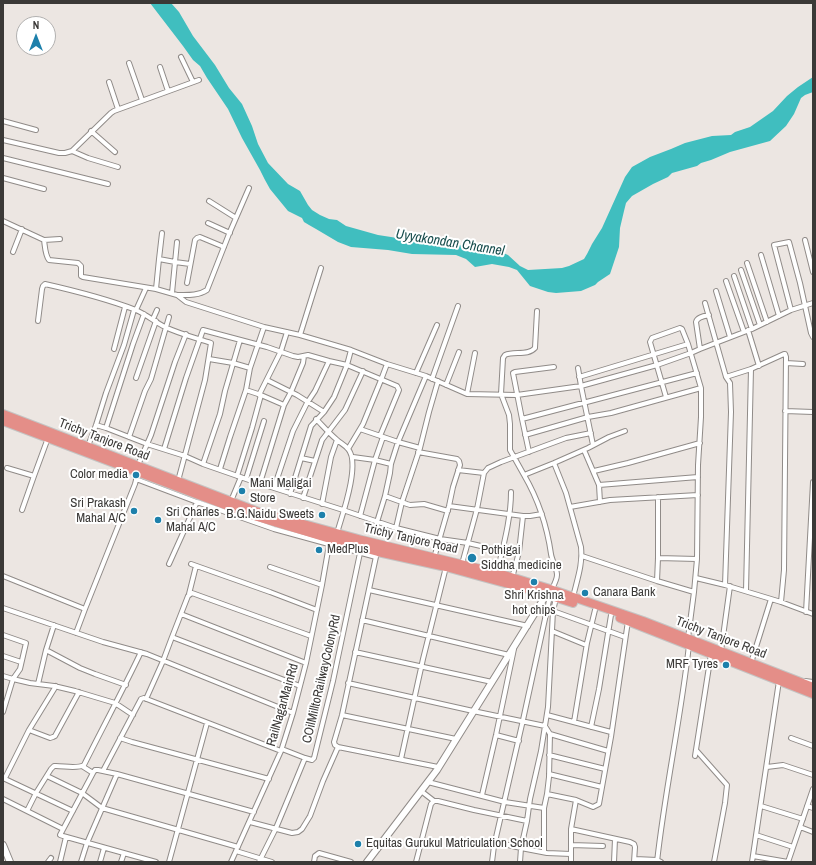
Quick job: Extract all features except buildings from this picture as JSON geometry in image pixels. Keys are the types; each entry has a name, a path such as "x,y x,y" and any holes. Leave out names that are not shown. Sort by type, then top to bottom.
{"highway":[{"name":"Trichy Tanjore Road","path":"3,414 88,447 137,472 178,481 256,511 337,534 497,573 595,610 720,651 813,687"},
{"name":"Trichy Tanjore Road","path":"3,421 254,516 377,555 446,567 573,597 643,621 711,654 813,694"}],"street":[{"path":"181,57 193,82"},
{"path":"129,63 142,100"},
{"path":"160,67 168,91"},
{"path":"3,140 60,153 69,153 111,113 118,109 199,80"},
{"path":"109,82 118,109"},
{"path":"3,121 36,130"},
{"path":"92,131 115,152"},
{"path":"72,151 88,158 118,167"},
{"path":"3,158 108,184"},
{"path":"3,178 44,189"},
{"path":"44,240 47,258 49,260 78,263 81,266 80,274 83,277 177,294 195,295 207,290 249,188"},
{"path":"208,201 236,218"},
{"path":"3,221 44,240 60,239"},
{"path":"208,223 230,233"},
{"path":"13,252 22,229"},
{"path":"156,289 162,233"},
{"path":"186,283 195,240 197,238 200,237 224,247"},
{"path":"805,240 811,254 813,272"},
{"path":"172,293 177,242"},
{"path":"791,310 774,245 788,242 813,337"},
{"path":"761,255 779,316"},
{"path":"159,259 190,264"},
{"path":"747,263 767,322"},
{"path":"300,335 321,268"},
{"path":"741,270 760,325"},
{"path":"734,276 759,366"},
{"path":"726,281 748,330"},
{"path":"38,321 42,289 45,284 68,289 125,306 144,314 166,327 211,343 206,380 178,481"},
{"path":"88,447 135,310 146,288"},
{"path":"716,291 730,337"},
{"path":"177,294 186,302 264,327 300,335 351,350 387,364 426,376 467,394 517,395 581,386 657,365 748,330 791,310 813,303"},
{"path":"705,303 726,377 730,383 731,412 728,586 720,651"},
{"path":"114,348 125,306"},
{"path":"432,379 458,306"},
{"path":"136,378 157,310"},
{"path":"492,862 495,842 519,741 551,593 557,576 542,514 532,490 510,450 509,415 501,394 503,358 505,355 510,353 529,353 535,348 537,311"},
{"path":"106,428 144,314"},
{"path":"700,348 696,322 699,318 708,315"},
{"path":"129,437 145,391 151,379 169,316"},
{"path":"416,373 437,325"},
{"path":"220,470 246,390 250,368 264,327"},
{"path":"571,829 634,844 634,861 658,861 665,802 685,677 697,559 701,388 691,353 682,329 678,329 650,340 666,398"},
{"path":"164,449 186,378 203,330 298,357 306,355 314,356 347,365 397,386 399,390 382,437 360,516"},
{"path":"231,501 239,477 260,395 281,351 287,332"},
{"path":"76,633 151,435 175,362 186,334"},
{"path":"203,464 220,414 240,340"},
{"path":"579,377 688,344"},
{"path":"290,494 311,426 324,412 334,397 347,365 351,350"},
{"path":"446,385 459,352"},
{"path":"467,394 475,352"},
{"path":"726,377 752,369 785,354 784,570 781,602"},
{"path":"260,483 284,405 303,363 304,356"},
{"path":"208,359 234,363 250,368"},
{"path":"274,488 293,431 315,392 329,361"},
{"path":"786,363 803,364"},
{"path":"348,449 363,424 382,380 387,364"},
{"path":"529,452 513,373 554,367"},
{"path":"578,368 593,445"},
{"path":"746,591 752,369"},
{"path":"303,498 322,440 345,410 363,371"},
{"path":"522,419 697,373"},
{"path":"377,522 398,442 426,376"},
{"path":"267,380 291,392 324,412"},
{"path":"396,528 402,502 419,450 428,412 438,381"},
{"path":"525,435 701,388"},
{"path":"246,390 284,405"},
{"path":"785,411 813,412"},
{"path":"316,419 348,449 353,457 351,484 337,534"},
{"path":"246,479 264,421"},
{"path":"96,425 185,456 239,477 396,528 440,539 468,543 502,551"},
{"path":"360,429 419,450 459,461 460,465 453,487 450,506 434,558"},
{"path":"524,475 625,431"},
{"path":"462,564 477,509 484,474 488,468 566,438 591,433"},
{"path":"22,510 48,438"},
{"path":"322,504 331,457 337,440"},
{"path":"594,471 700,443"},
{"path":"584,450 599,485 600,502"},
{"path":"353,457 391,464"},
{"path":"301,458 315,462"},
{"path":"554,463 566,493 581,547 582,556 573,597"},
{"path":"7,468 34,476"},
{"path":"458,470 484,474"},
{"path":"137,472 197,502 274,530 360,553 377,555 342,715 334,742 338,747 438,767"},
{"path":"599,485 698,477"},
{"path":"806,612 813,482"},
{"path":"497,573 509,514 511,492"},
{"path":"570,507 610,500 698,495"},
{"path":"385,496 410,504 424,504 448,511"},
{"path":"657,581 658,497"},
{"path":"169,564 197,502"},
{"path":"450,506 524,516 542,514"},
{"path":"512,578 519,552 524,516"},
{"name":"RailNagarMainRd","path":"231,862 281,750 293,713 312,636 329,545"},
{"name":"COilMilltoRailwayColonyRd","path":"260,860 276,828 290,792 306,758 312,760 314,758 333,681 360,553"},
{"path":"582,556 694,592"},
{"path":"658,558 697,559"},
{"path":"191,564 317,610"},
{"path":"146,699 190,594 196,566"},
{"path":"270,567 322,585"},
{"path":"401,759 421,666 446,567"},
{"path":"3,576 85,609"},
{"path":"696,578 746,591 813,614"},
{"path":"369,590 528,626"},
{"path":"190,594 194,593 312,636"},
{"path":"520,862 521,848 547,715 553,611 551,593"},
{"path":"367,862 428,782 515,645 551,593"},
{"path":"751,663 771,600"},
{"path":"3,608 103,642 147,654 293,713"},
{"path":"574,722 586,645 595,610"},
{"path":"553,611 626,637"},
{"path":"181,614 306,662"},
{"path":"591,727 611,615"},
{"path":"362,620 509,655"},
{"path":"547,794 576,800 593,807 599,804 612,732 628,621"},
{"path":"38,684 54,625"},
{"path":"552,631 586,645"},
{"path":"3,635 26,643 20,669 13,679 3,712"},
{"path":"172,637 300,686"},
{"path":"482,795 515,645"},
{"path":"46,650 85,670 126,685"},
{"path":"27,810 46,776 54,766 78,767 84,765 115,703 126,685 141,652"},
{"path":"355,652 492,682"},
{"path":"695,756 711,654"},
{"path":"3,656 21,662"},
{"path":"3,676 30,683 56,686 79,692 115,703 133,715"},
{"path":"793,679 813,682"},
{"path":"752,862 780,681"},
{"path":"348,683 545,726 550,734 549,774 544,808 544,852"},
{"path":"56,686 29,730 4,778 73,811"},
{"path":"29,730 50,738 55,736 79,692"},
{"path":"103,771 141,700 144,698 207,723 306,758"},
{"path":"342,715 456,739"},
{"path":"547,715 612,732"},
{"path":"168,862 207,723"},
{"path":"550,734 608,751"},
{"path":"496,735 519,741"},
{"path":"120,738 268,779"},
{"path":"790,738 813,746"},
{"path":"250,822 292,833 298,832 302,829 310,816 338,747"},
{"path":"696,750 727,785 714,862"},
{"path":"549,755 605,769"},
{"path":"767,767 783,765 813,775"},
{"path":"82,766 93,773"},
{"path":"156,862 141,860 124,853 60,835 95,770 117,774 254,812"},
{"path":"81,862 87,843 117,774"},
{"path":"549,774 602,787"},
{"path":"46,776 82,793 102,808 178,830 237,849 260,860 272,862"},
{"path":"428,782 505,802 544,808"},
{"path":"753,856 788,862 813,789"},
{"path":"420,791 434,801 527,821"},
{"path":"3,799 63,829"},
{"path":"571,862 571,829 576,800"},
{"path":"416,862 431,804 434,801"},
{"path":"761,806 803,819"},
{"path":"807,806 813,808"},
{"path":"800,828 813,832"},
{"path":"756,835 793,847"},
{"path":"60,862 66,837"},
{"path":"614,862 616,839"},
{"path":"495,842 544,852 571,854"},
{"path":"3,845 10,862"},
{"path":"571,845 603,846"},
{"path":"100,862 104,848"},
{"path":"121,862 124,853"},
{"path":"314,862 315,856 319,853 351,862"}],"water":[{"name":"Uyyakondan Channel","path":"150,3 171,3 179,12 193,36 242,104 258,144 268,163 288,184 300,191 312,210 329,219 337,220 346,226 378,235 426,243 451,243 475,249 487,249 501,252 508,255 520,266 528,270 562,268 584,259 602,228 625,177 632,167 650,157 685,143 712,136 731,135 735,132 750,127 773,111 787,96 813,77 813,92 801,98 794,114 786,126 770,141 730,152 697,166 672,173 668,177 632,196 626,203 620,228 619,247 610,274 595,285 581,291 556,293 548,292 530,286 517,270 509,267 492,264 475,267 466,259 456,255 412,254 388,250 351,247 338,242 304,222 302,218 288,211 270,189 228,109 200,66 193,60"}],"place":[{"name":"Color media","path":"136,475"},
{"name":"Mani Maligai Store","path":"242,491"},
{"name":"Sri Prakash Mahal A/C","path":"134,511"},
{"name":"B.G.Naidu Sweets","path":"322,515"},
{"name":"Sri Charles Mahal A/C","path":"158,520"},
{"name":"MedPlus","path":"319,550"},
{"name":"Pothigai Siddha medicine","path":"472,558"},
{"name":"Shri Krishna hot chips","path":"534,582"},
{"name":"Canara Bank","path":"585,593"},
{"name":"MRF Tyres","path":"726,665"},
{"name":"Equitas Gurukul Matriculation School","path":"358,844"}]}
